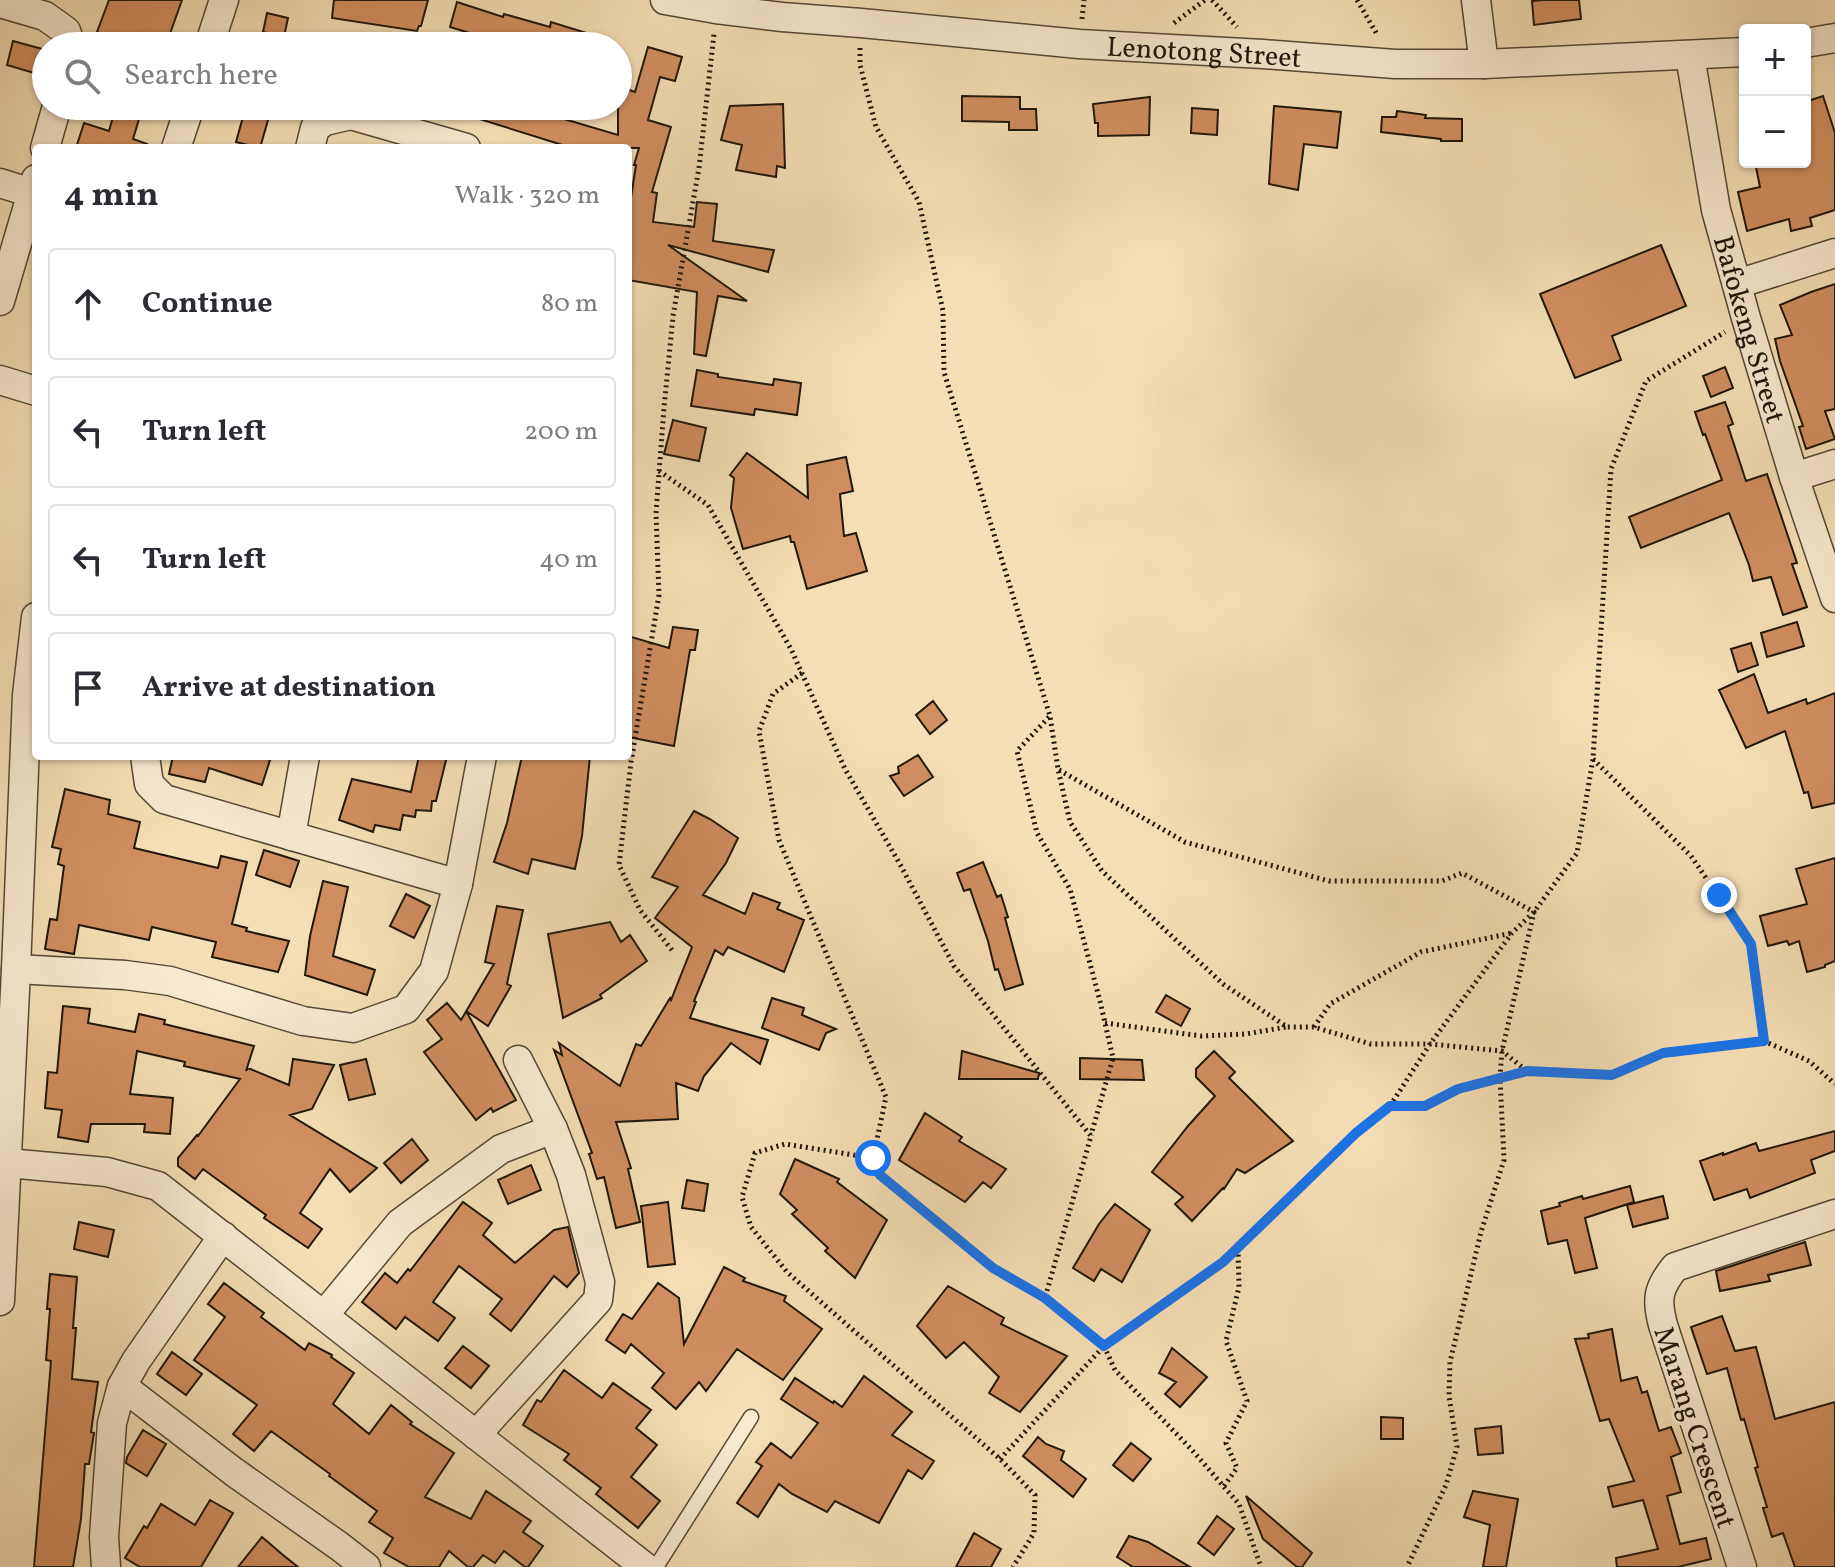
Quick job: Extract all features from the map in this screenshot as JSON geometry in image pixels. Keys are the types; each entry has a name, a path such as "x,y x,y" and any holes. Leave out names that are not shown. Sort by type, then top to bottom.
{"street":[{"path":"214,32 224,0"},
{"name":"Lenotong Street","path":"665,0 782,17 1079,44 1395,64 1484,64 1739,52"},
{"path":"1476,0 1484,64"},
{"path":"0,3 45,16 66,32"},
{"path":"1811,42 1835,38"},
{"name":"Bafokeng Street","path":"1690,56 1716,210 1794,477 1835,598"},
{"path":"46,144 53,120"},
{"path":"177,144 185,120"},
{"path":"311,144 315,128 329,120"},
{"path":"368,120 452,144"},
{"path":"0,183 32,186"},
{"path":"0,301 32,193"},
{"path":"1737,284 1835,253"},
{"path":"0,380 32,390"},
{"path":"1794,477 1835,464"},
{"path":"0,1301 27,695 32,652"},
{"path":"145,760 149,784 164,799 458,884"},
{"path":"291,836 304,760"},
{"path":"16,969 125,975 170,981 303,1021 353,1028 406,1009 434,971 458,884 481,760"},
{"path":"476,1435 598,1300 600,1282 571,1175 553,1129 518,1060"},
{"path":"324,1315 400,1223 501,1149 553,1129"},
{"path":"7,1163 107,1172 158,1186 645,1567"},
{"name":"Marang Crescent","path":"1742,1567 1663,1325 1658,1305 1660,1292 1664,1280 1675,1267 1835,1216"},
{"path":"106,1567 104,1537 112,1423 122,1386 223,1236"},
{"path":"122,1386 366,1567"}],"lane":[{"path":"656,1567 751,1417"}],"path":[{"path":"1357,0 1395,64"},
{"path":"632,756 659,595 656,513 673,316 699,168 716,9"},
{"path":"861,23 860,65 872,112 876,127 919,202 943,311 944,372 1050,716 1070,822 1102,871 1223,984 1287,1027"},
{"path":"1000,1459 1104,1346 1223,1262 1356,1133 1390,1106 1430,1044 1512,933 1534,912 1577,853 1593,759 1611,469 1646,381 1746,318"},
{"path":"659,471 708,505 791,649 845,769 954,966 1091,1136"},
{"path":"802,673 773,694 759,731 779,840 886,1097 873,1158 880,1175 993,1268 1045,1298 1104,1346 1115,1370 1239,1504 1261,1567"},
{"path":"1045,1298 1113,1058 1070,889 1037,833 1017,751 1050,716"},
{"path":"1593,759 1691,856 1751,944 1764,1041"},
{"path":"631,760 619,865 640,910 672,950"},
{"path":"1058,769 1185,842 1329,881 1442,881 1462,873 1534,912"},
{"path":"1407,1567 1446,1485 1457,1447 1449,1396 1450,1362 1481,1232 1504,1160 1500,1077 1502,1051 1534,912"},
{"path":"1314,1027 1330,1004 1421,952 1512,933"},
{"path":"1105,1023 1201,1036 1314,1027 1371,1044 1430,1044 1502,1051 1527,1071"},
{"path":"1390,1106 1425,1106 1458,1089 1527,1071 1612,1075 1663,1053 1764,1041 1809,1061 1835,1084"},
{"path":"873,1158 785,1144 755,1153 742,1197 751,1227 787,1272 1000,1459 1035,1495 1034,1533 1013,1567"},
{"path":"1224,1486 1237,1468 1226,1443 1247,1401 1226,1341 1239,1287 1238,1248"}],"building":[{"path":"109,0 182,0 171,32 97,32"},
{"path":"334,0 428,0 417,31 332,18"},
{"path":"1579,0 1581,19 1534,25 1532,1"},
{"path":"457,2 503,17 504,14 550,27 551,22 583,32 466,32 450,27"},
{"path":"267,13 288,18 285,32 263,32"},
{"path":"13,41 32,46 32,72 7,65"},
{"path":"648,47 682,57 675,81 660,77 648,120 671,127 652,192 657,193 653,222 694,227 697,202 717,204 713,241 774,250 768,272 668,245 747,301 718,296 706,356 694,354 697,292 632,281 632,191 639,148 632,148 632,144 559,144 483,120 567,120 618,135 618,120 632,120 632,91 635,92"},
{"path":"962,96 1020,97 1020,109 1036,109 1037,130 1009,130 1009,122 962,121"},
{"path":"1823,96 1835,133 1835,210 1810,218 1812,226 1791,231 1789,219 1747,231 1738,192 1760,187 1756,168 1811,168 1811,100"},
{"path":"1150,97 1149,135 1098,136 1093,104"},
{"path":"783,104 785,168 777,166 776,177 736,170 742,145 721,140 730,106"},
{"path":"1274,106 1341,112 1337,148 1304,144 1298,190 1269,184"},
{"path":"1192,108 1218,110 1217,135 1191,133"},
{"path":"1397,111 1426,115 1425,118 1462,119 1462,141 1381,132 1382,117 1396,117"},
{"path":"112,120 139,120 133,139 147,144 77,144 84,123 109,131"},
{"path":"242,120 268,120 261,144 236,142"},
{"path":"1661,245 1686,306 1612,336 1621,360 1575,378 1540,294"},
{"path":"1835,284 1835,409 1825,411 1835,439 1806,449 1799,427 1803,426 1775,339 1792,335 1780,305"},
{"path":"1725,367 1733,388 1711,397 1703,376"},
{"path":"697,370 718,374 718,377 773,385 774,379 801,383 797,415 755,409 754,415 691,406"},
{"path":"1725,402 1733,424 1728,426 1746,481 1767,474 1797,563 1792,564 1807,607 1783,615 1771,577 1753,581 1729,513 1641,548 1629,517 1722,480 1695,412"},
{"path":"673,420 706,428 699,461 664,454"},
{"path":"747,453 808,498 807,465 846,457 853,491 840,494 844,536 856,533 867,571 807,589 790,536 743,549 731,508 734,478 730,475"},
{"path":"1797,622 1804,646 1767,657 1761,633"},
{"path":"673,627 698,630 695,650 690,650 674,746 632,738 632,637 669,648"},
{"path":"1751,643 1758,665 1738,672 1731,649"},
{"path":"1754,674 1768,713 1806,699 1807,704 1835,693 1835,803 1812,808 1808,792 1804,793 1785,731 1746,748 1719,690"},
{"path":"933,701 947,720 930,734 916,715"},
{"path":"918,755 933,777 904,796 890,776 899,773 898,767"},
{"path":"172,760 270,760 262,785 209,768 205,782 169,774"},
{"path":"418,760 446,760 431,811 416,810 415,817 403,815 400,830 375,825 373,832 339,820 352,779 411,792"},
{"path":"521,760 590,760 582,836 575,869 532,859 528,874 494,862 507,823"},
{"path":"65,789 110,800 108,814 140,822 134,848 218,868 221,856 247,862 232,924 247,928 246,931 289,941 278,972 212,957 216,942 152,927 149,940 79,925 74,954 45,949 50,919 57,920 64,866 58,864 61,849 52,847"},
{"path":"694,811 738,838 726,863 703,895 745,914 753,893 780,903 777,909 804,920 784,972 728,947 723,955 715,950 690,1018 768,1040 760,1064 731,1043 704,1076 698,1091 676,1083 678,1119 616,1122 631,1168 628,1169 640,1222 616,1228 604,1177 597,1179 589,1154 592,1153 554,1050 562,1055 559,1043 620,1086 636,1044 641,1046 671,1000 692,947 655,918 678,887 652,877"},
{"path":"264,850 299,861 290,887 256,875"},
{"path":"1835,858 1835,961 1807,972 1799,941 1768,946 1760,916 1807,904 1796,869"},
{"path":"983,862 997,897 1001,895 1023,984 1005,990 998,969 995,970 970,889 964,891 957,873"},
{"path":"323,881 348,887 333,956 375,970 367,995 305,975 310,936"},
{"path":"406,894 430,906 414,938 390,926"},
{"path":"497,906 523,910 507,984 511,986 488,1026 466,1011 494,964 485,962"},
{"path":"610,922 621,942 630,935 647,961 600,995 602,998 563,1018 548,934"},
{"path":"1166,995 1190,1009 1181,1026 1156,1012"},
{"path":"772,998 804,1008 802,1015 836,1029 826,1033 819,1050 762,1028"},
{"path":"447,1003 461,1020 466,1011 516,1100 493,1112 491,1108 476,1120 424,1052 442,1039 427,1020"},
{"path":"63,1006 90,1009 88,1023 135,1032 139,1014 165,1020 164,1024 254,1046 246,1071 248,1068 289,1085 293,1059 334,1065 312,1109 290,1115 377,1168 350,1192 330,1169 300,1213 322,1229 308,1248 264,1218 266,1215 203,1169 195,1179 178,1166 178,1158 240,1079 137,1051 130,1094 173,1098 170,1134 144,1132 145,1124 91,1124 88,1142 58,1137 62,1110 45,1108 48,1072 57,1073"},
{"path":"962,1051 1039,1073 1038,1079 959,1079"},
{"path":"1214,1051 1235,1072 1229,1078 1293,1141 1245,1173 1237,1169 1224,1189 1192,1221 1175,1204 1183,1197 1152,1172 1215,1096 1196,1077 1196,1069"},
{"path":"1080,1058 1142,1060 1144,1080 1080,1079"},
{"path":"366,1059 375,1094 349,1100 340,1065"},
{"path":"925,1113 962,1137 959,1141 1006,1169 991,1188 983,1182 965,1202 899,1160"},
{"path":"1835,1131 1835,1151 1811,1160 1815,1173 1750,1198 1747,1189 1714,1200 1700,1161 1756,1143 1759,1151"},
{"path":"412,1139 428,1160 401,1183 384,1163"},
{"path":"795,1159 839,1179 837,1182 887,1220 855,1278 825,1251 828,1248 792,1214 797,1210 780,1194"},
{"path":"531,1165 541,1190 508,1204 498,1180"},
{"path":"687,1180 708,1184 704,1211 682,1208"},
{"path":"1630,1186 1634,1202 1585,1218 1597,1268 1575,1273 1567,1240 1548,1244 1541,1211 1582,1196 1583,1199"},
{"path":"1663,1196 1668,1218 1633,1227 1627,1205"},
{"path":"463,1202 492,1223 483,1235 515,1263 554,1230 568,1227 579,1273 567,1287 554,1276 511,1331 490,1314 502,1299 459,1266 433,1302 455,1318 438,1341 405,1317 396,1329 362,1302 385,1273 397,1283 408,1269 410,1271"},
{"path":"668,1202 675,1264 648,1267 641,1206"},
{"path":"1115,1204 1150,1230 1122,1282 1101,1269 1094,1281 1073,1268 1099,1224"},
{"path":"79,1222 114,1230 108,1257 74,1249"},
{"path":"1805,1242 1811,1265 1768,1275 1770,1281 1720,1291 1716,1271"},
{"path":"724,1267 745,1278 743,1281 786,1296 784,1301 822,1329 783,1380 737,1349 706,1391 699,1382 676,1409 652,1388 664,1373 631,1344 625,1353 606,1340 623,1314 632,1319 658,1283 679,1298 684,1344"},
{"path":"50,1274 77,1277 72,1379 98,1382 91,1432 94,1433 89,1464 85,1464 73,1567 34,1567 51,1361 46,1360"},
{"path":"224,1283 264,1313 261,1317 305,1350 309,1343 332,1355 354,1373 333,1404 369,1434 391,1405 412,1422 410,1424 454,1453 425,1497 471,1519 486,1491 531,1521 523,1532 543,1546 528,1567 504,1551 495,1563 483,1555 473,1567 468,1567 449,1551 439,1567 409,1567 384,1553 393,1538 369,1522 377,1511 330,1474 271,1431 254,1451 233,1434 257,1405 194,1360 225,1317 208,1304"},
{"path":"948,1286 1004,1318 1001,1324 1067,1356 1020,1412 989,1393 999,1377 964,1342 946,1358 917,1326"},
{"path":"1722,1316 1735,1351 1756,1347 1775,1419 1835,1402 1835,1567 1795,1567 1783,1533 1772,1537 1755,1468 1758,1467 1727,1368 1707,1374 1691,1327"},
{"path":"1612,1329 1621,1381 1637,1377 1642,1393 1647,1391 1659,1431 1671,1427 1681,1453 1671,1457 1681,1492 1667,1496 1680,1544 1706,1538 1711,1559 1678,1567 1617,1567 1616,1558 1658,1549 1643,1500 1613,1507 1608,1487 1634,1481 1609,1419 1600,1421 1575,1339 1589,1338 1588,1334"},
{"path":"463,1346 489,1366 471,1388 445,1368"},
{"path":"1172,1348 1207,1377 1180,1407 1165,1394 1176,1382 1159,1373"},
{"path":"172,1352 202,1374 186,1395 157,1374"},
{"path":"564,1370 602,1398 613,1383 651,1410 636,1428 657,1445 631,1477 660,1501 638,1528 596,1494 601,1488 564,1460 569,1454 523,1425 537,1400 541,1402"},
{"path":"864,1376 912,1412 892,1435 934,1461 922,1479 908,1470 879,1523 835,1501 827,1512 779,1484 758,1517 737,1503 762,1466 756,1462 771,1443 791,1458 818,1423 781,1399 795,1378 842,1407"},
{"path":"1381,1417 1403,1418 1403,1439 1381,1439"},
{"path":"1501,1426 1503,1453 1478,1455 1475,1429"},
{"path":"143,1430 166,1444 147,1476 126,1463"},
{"path":"1038,1437 1064,1451 1061,1460 1086,1479 1073,1497 1023,1456"},
{"path":"1131,1443 1151,1459 1133,1481 1113,1465"},
{"path":"1473,1491 1518,1499 1506,1567 1483,1567 1490,1525 1464,1517"},
{"path":"1246,1496 1312,1553 1302,1567 1297,1567 1263,1539"},
{"path":"210,1500 233,1513 201,1567 140,1567 125,1558 161,1504 195,1525"},
{"path":"1217,1516 1234,1529 1214,1555 1198,1543"},
{"path":"974,1533 1001,1549 991,1567 956,1567"},
{"path":"1129,1536 1148,1542 1190,1567 1133,1567 1117,1557"},
{"path":"262,1537 283,1555 298,1567 238,1567"}],"route":[{"path":"873,1158 880,1175 993,1268 1045,1298 1104,1346 1223,1262 1356,1133 1390,1106 1425,1106 1458,1089 1527,1071 1612,1075 1663,1053 1764,1041 1751,944 1719,895"}]}
